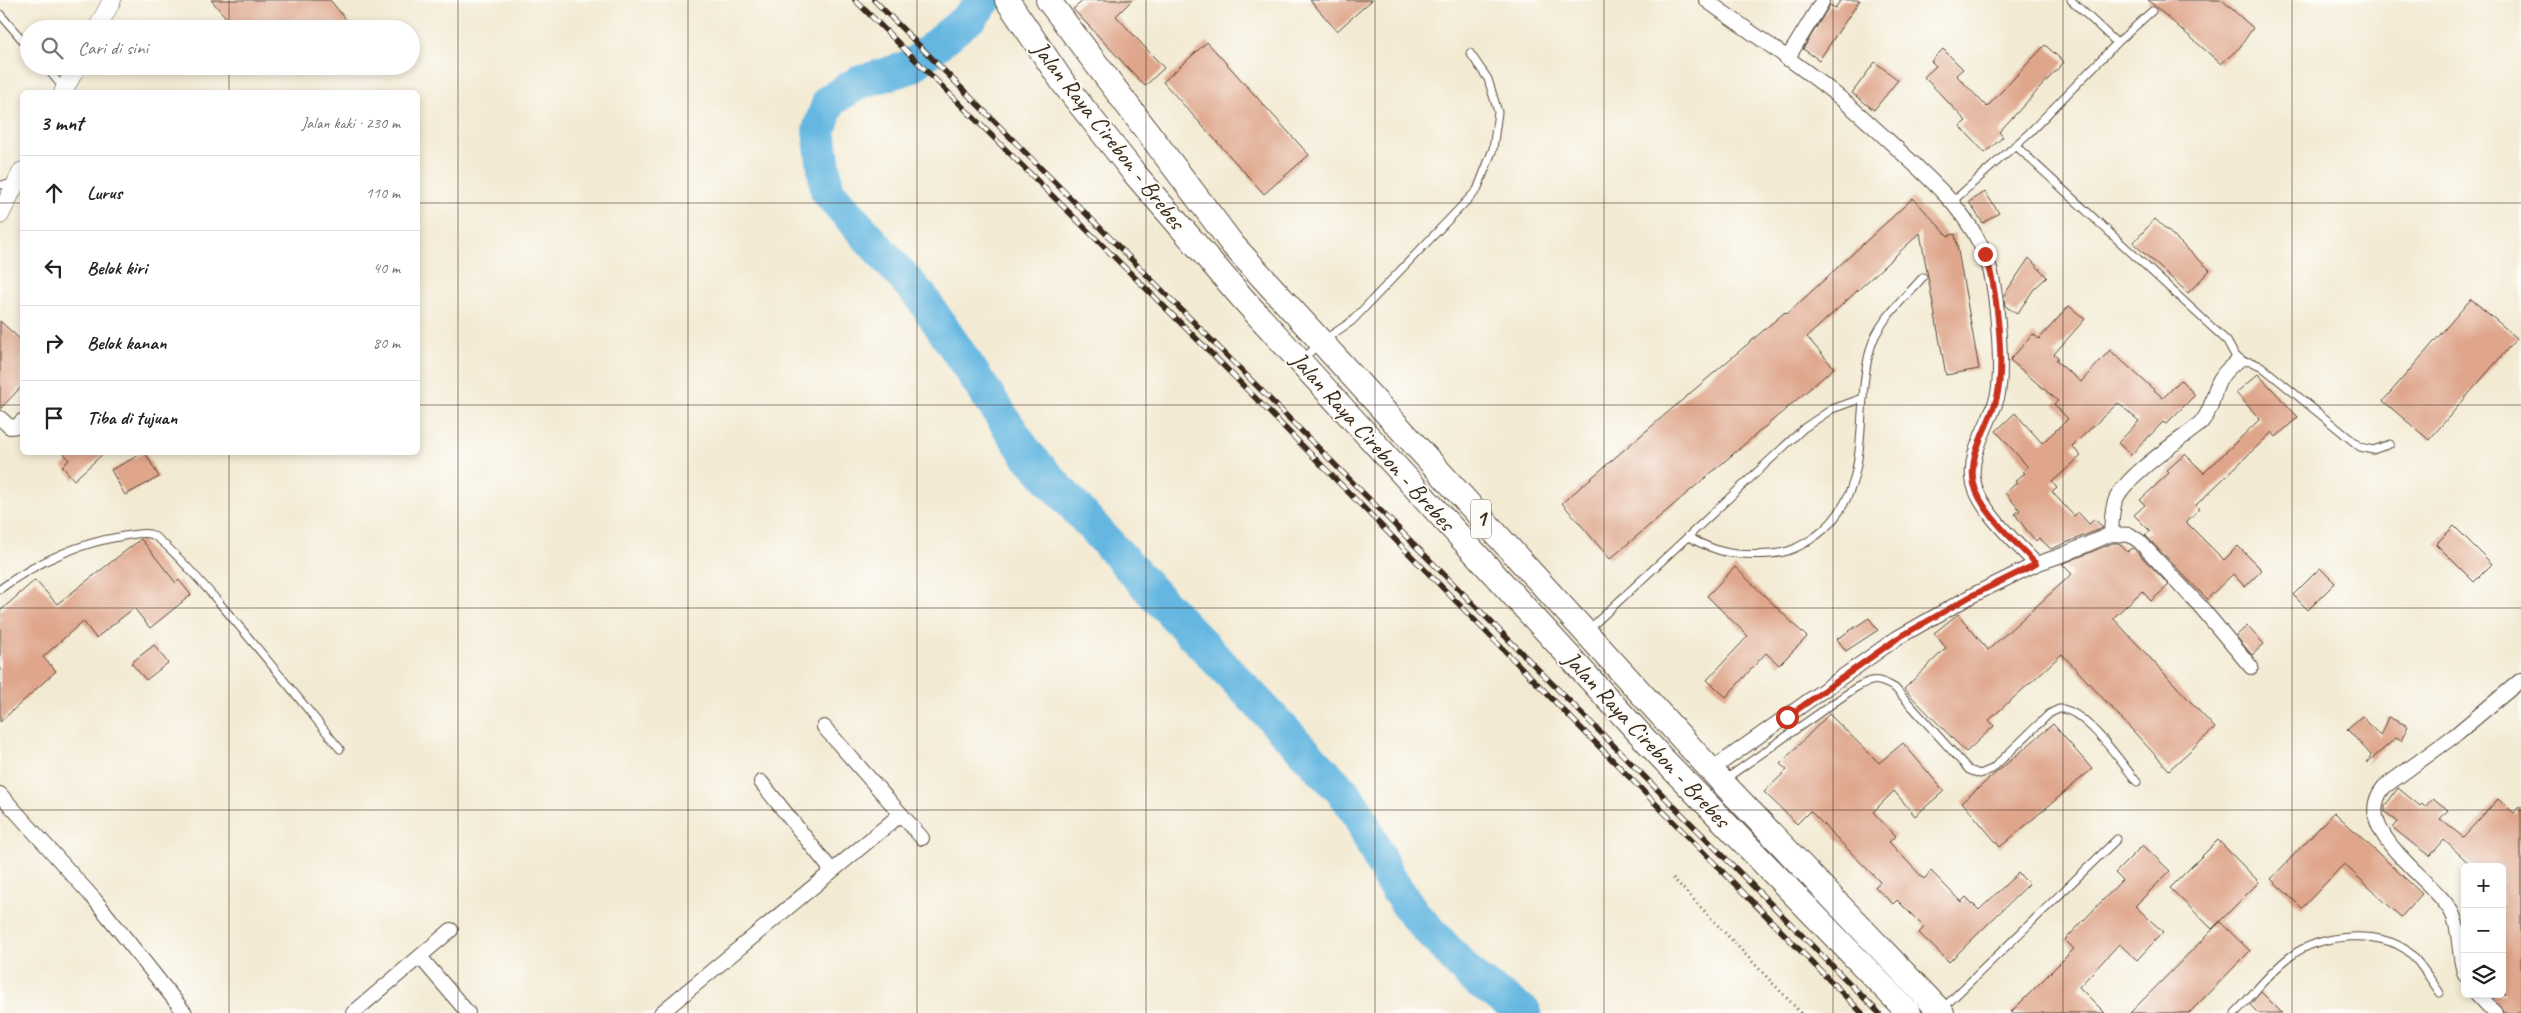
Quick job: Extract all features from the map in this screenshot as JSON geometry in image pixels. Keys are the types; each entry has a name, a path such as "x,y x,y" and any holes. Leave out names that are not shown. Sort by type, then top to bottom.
{"highway":[{"name":"Jalan Raya Cirebon - Brebes","path":"1007,0 1064,84 1135,174 1301,361 1662,757 1909,1013"},
{"name":"Jalan Raya Cirebon - Brebes","path":"1055,3 1233,245 1716,776 1940,1012"}],"street":[{"path":"102,20 112,0"},
{"path":"1706,0 1828,88 1864,118 1931,180 1965,218 1989,264 1998,332 1999,388 1974,461 1974,484 1983,504 2036,564"},
{"path":"1787,59 1822,2"},
{"path":"65,90 72,75"},
{"path":"0,215 12,180"},
{"path":"2111,534 2114,505 2118,495 2136,475 2200,424 2208,415 2215,386 2223,373 2238,361"},
{"path":"0,418 10,427 17,426 20,423"},
{"path":"1716,776 1898,638 1971,596 2036,564 2111,534 2130,535 2139,541 2200,606 2250,667"},
{"path":"2461,955 2453,914 2384,835 2376,817 2377,800 2384,787 2454,736 2521,680"},
{"path":"824,727 922,838"},
{"path":"761,782 832,872"},
{"path":"0,794 95,900 185,1013"},
{"path":"661,1013 900,814"},
{"path":"354,1013 421,958 451,930"},
{"path":"421,958 468,1013"},
{"path":"2481,998 2495,1013"}],"lane":[{"path":"2071,0 2117,43"},
{"path":"1952,202 2016,145 2117,43 2152,11"},
{"path":"0,14 20,37"},
{"path":"1301,361 1321,342 1352,321 1477,190 1493,149 1498,112 1488,79 1470,54"},
{"path":"52,75 63,90"},
{"path":"2016,145 2227,341 2238,361 2252,362 2261,366 2360,447 2372,450 2390,444"},
{"path":"1688,537 1719,552 1756,555 1789,551 1820,533 1839,514 1849,496 1858,457 1866,367 1874,338 1923,277"},
{"path":"1586,632 1804,428 1832,409 1862,398"},
{"path":"0,589 27,570 58,555 101,540 137,534 156,536 191,571 340,749"},
{"path":"1716,776 1739,772 1855,688 1866,681 1881,680 1895,688 1969,770 1980,774 1992,769 2049,714 2059,709 2071,711 2085,720 2137,782"},
{"path":"1940,1012 2117,839"},
{"path":"2235,1013 2291,955 2333,939 2364,937 2388,942 2409,953 2440,992"}],"path":[{"path":"1672,878 1801,1013"}],"building":[{"path":"211,0 330,0 346,20 228,20"},
{"path":"1084,0 1132,0 1116,16 1164,68 1145,86 1073,9"},
{"path":"1310,0 1372,0 1337,31"},
{"path":"1841,0 1860,0 1819,60 1803,49 1830,5 1835,8"},
{"path":"2148,0 2222,0 2253,28 2240,47 2221,64"},
{"path":"1207,42 1309,155 1264,194 1163,82"},
{"path":"2045,45 2064,62 1999,132 2003,137 1985,153 1960,126 1966,121 1924,77 1936,66 1931,61 1943,49 1963,69 1956,75 1987,107"},
{"path":"1875,62 1898,80 1874,110 1852,93"},
{"path":"1985,192 1999,213 1983,223 1969,202"},
{"path":"1913,198 1948,236 1955,234 1979,369 1946,375 1920,233 1807,337 1834,368 1610,559 1562,503 1785,312 1787,314"},
{"path":"2155,219 2210,270 2188,293 2133,243"},
{"path":"2029,258 2047,277 2034,289 2017,314 2005,306 2004,295"},
{"path":"2471,299 2517,338 2429,440 2383,401"},
{"path":"2069,306 2085,319 2054,354 2058,357 2056,361 2081,382 2110,350 2163,398 2181,380 2195,395 2166,424 2163,422 2131,455 2118,443 2139,421 2118,403 2072,446 2081,456 2052,482 2057,488 2052,492 2074,516 2078,512 2089,524 2095,519 2103,528 2051,549 2039,538 2036,541 2024,527 2015,514 2020,510 2005,493 2017,483 2015,481 2025,473 2023,471 2028,467 1996,431 2015,413 2042,443 2068,419 2054,404 2058,401 2010,360 2033,334 2039,339"},
{"path":"0,321 20,339 20,388 0,409"},
{"path":"2258,374 2298,417 2276,437 2272,432 2196,505 2200,509 2186,522 2224,560 2238,546 2262,570 2245,587 2233,574 2207,599 2145,535 2150,531 2134,515 2145,505 2140,500 2169,473 2167,470 2185,454 2204,473 2260,419 2236,393"},
{"path":"65,455 102,455 74,480 62,466 69,460"},
{"path":"139,455 147,455 159,477 125,495 111,470"},
{"path":"2454,526 2492,564 2474,582 2436,544"},
{"path":"141,539 176,583 179,580 191,595 150,628 134,608 96,638 83,621 43,657 56,671 0,722 0,611 35,580 57,604"},
{"path":"2113,543 2119,543 2127,552 2133,548 2169,585 2151,601 2142,591 2113,618 2215,728 2169,770 2062,654 1989,720 1994,726 1966,752 1904,689 1946,648 1934,633 1958,614 1988,650 2072,574 2062,564"},
{"path":"1735,567 1807,637 1779,665 1766,653 1726,697 1707,680 1748,636 1707,596"},
{"path":"2320,568 2335,583 2308,610 2293,595"},
{"path":"1869,618 1878,630 1846,651 1837,639"},
{"path":"2247,626 2264,644 2252,655 2236,636"},
{"path":"154,645 168,663 146,680 131,663"},
{"path":"1829,714 1879,763 1903,743 1944,791 1915,816 1894,791 1873,812 1896,836 1889,842 1924,879 1931,871 1961,902 1966,897 1979,910 2018,873 2029,884 1949,962 1919,933 1924,927 1897,900 1893,904 1875,887 1880,882 1810,811 1797,824 1764,792 1787,770 1780,764"},
{"path":"2362,716 2380,736 2388,717 2408,726 2401,741 2396,738 2367,763 2371,755 2347,729"},
{"path":"2053,724 2092,769 2000,847 1962,802"},
{"path":"2398,788 2420,806 2422,804 2425,807 2433,798 2448,810 2440,819 2463,837 2498,799 2514,813 2521,806 2521,1013 2504,1013 2492,998 2506,998 2506,863 2469,863 2444,840 2430,856 2393,828 2398,822 2385,812 2385,806"},
{"path":"2334,812 2422,894 2401,917 2344,864 2302,908 2271,879"},
{"path":"2218,840 2259,882 2212,929 2170,888"},
{"path":"2143,845 2170,871 2135,906 2163,932 2137,960 2119,944 2079,987 2105,1013 2010,1013 2074,949 2065,940 2122,880 2115,873"},
{"path":"2220,922 2250,951 2189,1013 2130,1013"},
{"path":"2261,992 2282,1013 2258,1013 2250,1005"}],"waterway":[{"path":"985,0 973,14 910,67 858,83 829,101 819,130 827,191 922,298 1027,454 1156,596 1344,793 1358,813 1388,877 1414,914 1473,978 1525,1013"}],"railway":[{"path":"855,0 1214,356 1862,1013"},
{"path":"874,0 1879,1013"}],"route":[{"path":"1787,717 1898,638 1971,596 2036,564 1989,512 1983,504 1974,484 1973,472 1976,451 1990,418 2000,380 1998,332 1992,279 1985,254"}]}
